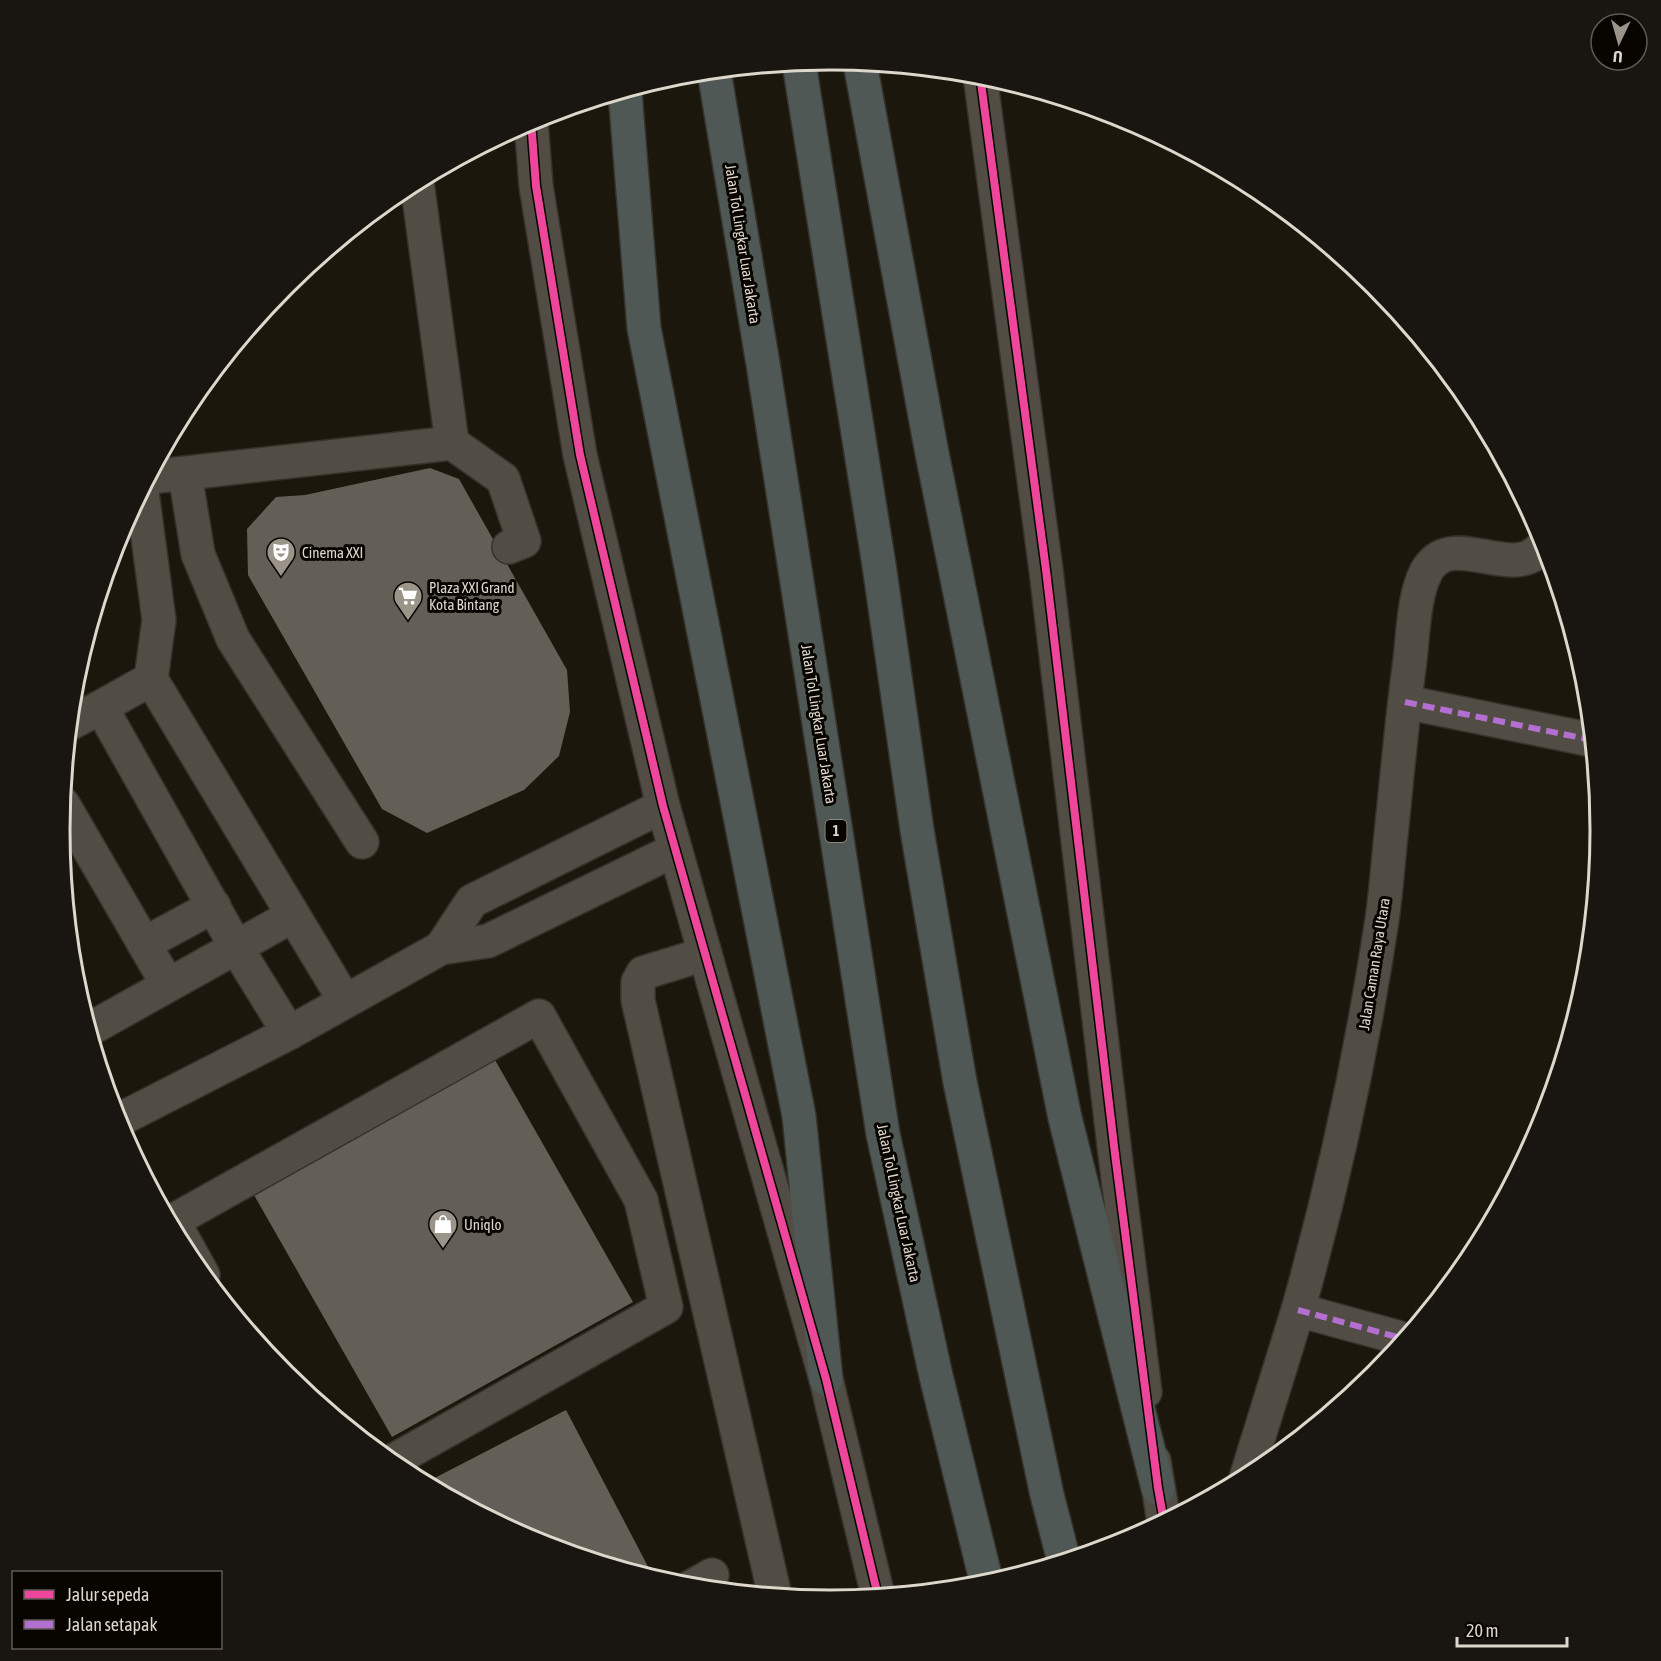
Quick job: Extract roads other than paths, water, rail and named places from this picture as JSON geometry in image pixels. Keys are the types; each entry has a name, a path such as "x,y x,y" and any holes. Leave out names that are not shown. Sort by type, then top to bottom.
{"highway":[{"path":"800,71 879,565 917,830 960,1082 1047,1495 1062,1554"},
{"path":"862,71 931,448 1065,1118 1158,1488"},
{"name":"Jalan Tol Lingkar Luar Jakarta","path":"715,80 764,364 883,1134 936,1376 985,1575"},
{"path":"626,99 644,328 799,1116 826,1380"}],"street":[{"path":"981,86 1046,570 1115,1154 1163,1514"},
{"path":"532,132 536,186 580,455 663,806 826,1380 876,1589"},
{"path":"418,192 452,443"},
{"path":"158,476 452,443 503,479 524,541 509,547"},
{"path":"185,474 198,554 233,639 362,842"},
{"path":"144,505 159,620 151,679 345,1001"},
{"name":"Jalan Caman Raya Utara","path":"1250,1464 1298,1310 1339,1146 1363,1032 1383,917 1404,702 1422,584 1426,572 1435,560 1445,554 1459,552 1516,560 1530,557 1537,552"},
{"path":"79,719 151,679"},
{"path":"1404,702 1585,739"},
{"path":"101,707 236,947 289,1033"},
{"path":"441,948 472,901 663,806"},
{"path":"71,817 168,985"},
{"path":"126,1115 289,1033 441,948 488,941 675,850"},
{"path":"144,944 214,906"},
{"path":"96,1026 292,916"},
{"path":"705,954 643,973 638,982 638,1000 773,1588"},
{"path":"178,1219 539,1016 641,1200 666,1307 401,1457"},
{"path":"1298,1310 1397,1337"}],"place":[{"name":"Cinema XXI","path":"281,578"},
{"name":"Plaza XXI Grand Kota Bintang","path":"408,622"},
{"name":"Uniqlo","path":"443,1250"}]}
